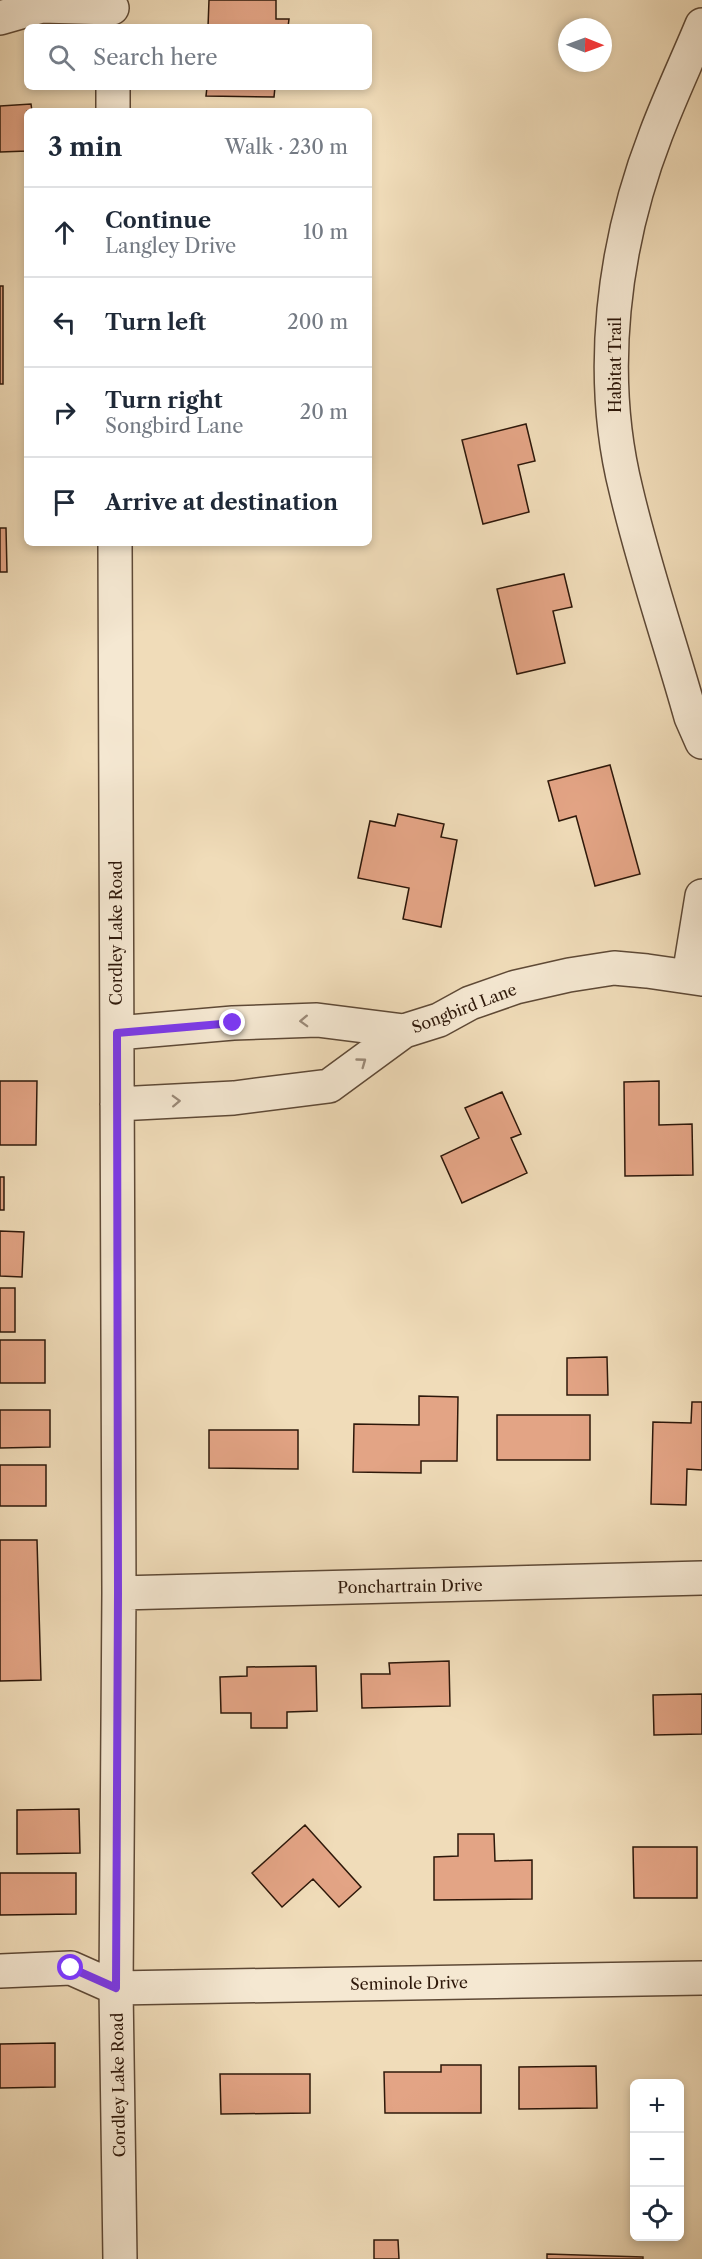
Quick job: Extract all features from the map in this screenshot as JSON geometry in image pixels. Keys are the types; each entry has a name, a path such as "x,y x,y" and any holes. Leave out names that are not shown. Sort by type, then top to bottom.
{"street":[{"path":"0,18 42,6 112,12"},
{"name":"Habitat Trail","path":"702,25 655,135 632,208 615,293 612,378 614,420 626,489 691,717 702,742"},
{"path":"113,90 113,108"},
{"name":"Cordley Lake Road","path":"115,546 118,1593 116,1988 120,2259"},
{"path":"695,977 702,896"},
{"name":"Songbird Lane","path":"117,1104 234,1098 329,1086 404,1031 439,1020 470,1003 516,987 569,975 614,968 695,977"},
{"name":"Songbird Lane","path":"117,1033 233,1023 317,1020 404,1031"},
{"name":"Ponchartrain Drive","path":"118,1593 702,1578"},
{"path":"0,1971 71,1968 116,1988"},
{"name":"Seminole Drive","path":"116,1988 702,1978"}],"building":[{"path":"209,0 276,0 276,19 289,19 288,24 208,24"},
{"path":"207,90 275,90 274,97 206,96"},
{"path":"31,104 32,108 24,108 24,151 0,152 0,106"},
{"path":"0,286 3,286 3,384 0,384"},
{"path":"526,424 535,461 518,465 529,512 483,524 462,440"},
{"path":"0,528 6,528 7,572 0,572"},
{"path":"564,574 572,607 553,611 565,663 517,674 497,589"},
{"path":"610,765 640,874 595,886 576,816 559,821 548,781"},
{"path":"398,814 444,824 441,837 457,840 441,927 403,919 409,888 358,878 370,821 395,826"},
{"path":"0,1081 37,1081 36,1145 0,1145"},
{"path":"659,1081 659,1125 692,1124 693,1175 625,1176 624,1082"},
{"path":"502,1092 521,1134 511,1138 527,1173 462,1203 441,1156 479,1138 465,1108"},
{"path":"0,1177 4,1177 4,1210 0,1210"},
{"path":"0,1231 24,1232 22,1277 0,1276"},
{"path":"0,1288 15,1288 15,1332 0,1332"},
{"path":"0,1340 45,1340 45,1383 0,1383"},
{"path":"607,1357 608,1395 567,1395 567,1358"},
{"path":"419,1396 458,1397 457,1461 421,1461 421,1473 353,1472 354,1424 419,1425"},
{"path":"692,1402 702,1402 702,1470 687,1469 686,1505 651,1504 653,1422 691,1423"},
{"path":"0,1410 50,1410 50,1447 0,1448"},
{"path":"497,1415 590,1415 590,1460 497,1460"},
{"path":"209,1430 298,1430 298,1469 209,1468"},
{"path":"0,1465 46,1465 46,1506 0,1506"},
{"path":"0,1540 37,1540 41,1680 0,1681"},
{"path":"449,1661 450,1706 362,1708 361,1674 390,1674 389,1663"},
{"path":"316,1666 317,1711 287,1712 287,1728 251,1728 251,1713 221,1713 220,1677 247,1676 247,1667"},
{"path":"702,1694 702,1734 654,1735 653,1695"},
{"path":"79,1809 80,1853 17,1854 17,1810"},
{"path":"305,1825 361,1887 339,1907 313,1879 282,1907 252,1873"},
{"path":"458,1834 494,1834 495,1861 532,1860 532,1899 434,1900 434,1857 458,1856"},
{"path":"633,1847 697,1847 697,1898 634,1898"},
{"path":"0,1873 76,1873 76,1914 0,1915"},
{"path":"55,2043 55,2087 0,2088 0,2044"},
{"path":"441,2065 481,2065 481,2113 385,2113 384,2072 441,2072"},
{"path":"596,2066 597,2108 519,2109 519,2067"},
{"path":"220,2074 310,2074 310,2113 221,2114"},
{"path":"374,2240 398,2240 399,2259 374,2259"},
{"path":"547,2254 643,2257 643,2259 547,2259"}],"route":[{"path":"71,1968 116,1988 117,1033 233,1023"}]}
